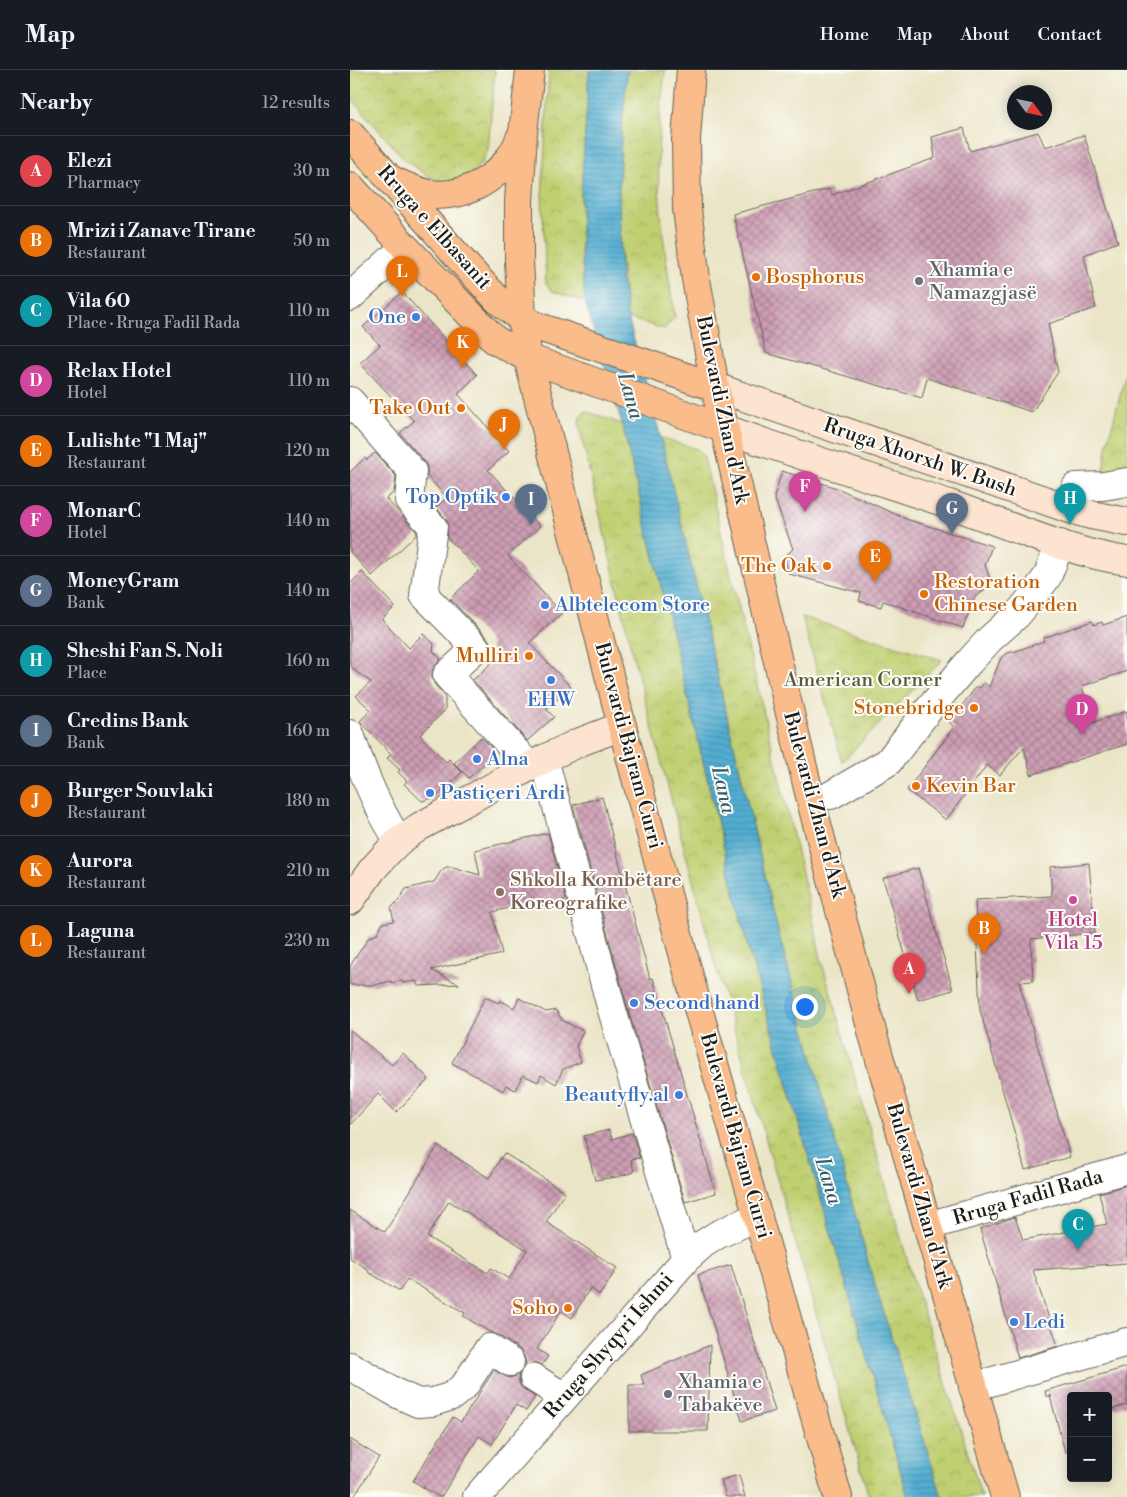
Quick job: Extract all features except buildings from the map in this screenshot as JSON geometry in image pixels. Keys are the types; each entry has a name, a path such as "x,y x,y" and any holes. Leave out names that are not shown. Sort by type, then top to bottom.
{"main road":[{"name":"Bulevardi Bajram Curri","path":"530,70 523,133 519,202 522,319 528,358 622,726 690,978 838,1497"},
{"name":"Bulevardi Zhan d'Ark","path":"691,70 686,140 687,209 696,279 715,387 784,692 812,805 873,1035 1005,1497"},
{"path":"392,180 430,194 450,194 469,190 487,180 502,167 511,156 523,133"},
{"name":"Rruga e Elbasanit","path":"350,134 476,277 498,300 522,319 552,332 715,387"},
{"name":"Rruga e Elbasanit","path":"350,186 405,247 495,340 528,358 725,429"},
{"name":"Rruga Xhorxh W. Bush","path":"715,387 1070,509 1127,522"},
{"name":"Rruga Xhorxh W. Bush","path":"725,429 1060,544 1127,561"},
{"path":"350,901 372,870 399,841 419,827 537,763 580,742 622,726"}],"street":[{"path":"350,297 405,247"},
{"path":"350,401 412,471 408,500 433,527 424,595 476,648 447,675 537,763 686,1259"},
{"path":"1076,487 1103,486 1127,482"},
{"path":"831,795 888,762 969,662 990,639 1017,615 1032,597 1047,577 1060,544"},
{"path":"350,734 374,796 399,841"},
{"name":"Rruga Fadil Rada","path":"928,1226 1127,1169"},
{"name":"Rruga Shyqyri Ishmi","path":"477,1497 686,1259 717,1235 758,1216"},
{"path":"973,1387 1127,1342"},
{"path":"350,1366 398,1394 418,1403 433,1402 452,1396 464,1385 489,1348 510,1362"},
{"path":"534,1378 564,1397"}],"green space":[{"path":"350,70 495,70 488,150 481,164 469,175 446,182 428,176 405,160 350,97"},
{"path":"549,70 589,70 581,195 581,251 585,302 552,291 546,283 542,196"},
{"path":"628,70 665,70 660,110 658,158 660,203 675,317 664,329 628,318 620,249 619,181 622,119"},
{"path":"1127,369 1127,474 1103,473 1108,441"},
{"path":"586,411 622,424 748,949 908,1497 869,1497 714,960 633,656 579,426 580,416"},
{"path":"661,438 697,449 704,457 821,959 913,1280 982,1497 942,1497 872,1276 779,935"},
{"name":"American Corner","path":"802,617 942,660 842,762"}],"water":[{"name":"Lana","path":"589,70 628,70 621,133 619,192 621,278 628,318 661,438 779,935 872,1276 942,1497 908,1497 748,948 622,424 585,302 581,251 581,195"}],"place":[{"name":"Bosphorus","path":"756,277"},
{"name":"Xhamia e Namazgjasë","path":"919,281"},
{"name":"Laguna","path":"402,297"},
{"name":"One","path":"416,317"},
{"name":"Aurora","path":"463,368"},
{"name":"Take Out","path":"461,408"},
{"name":"Burger Souvlaki","path":"504,450"},
{"name":"Top Optik","path":"506,497"},
{"name":"MonarC","path":"805,512"},
{"name":"Sheshi Fan S. Noli","path":"1070,524"},
{"name":"Credins Bank","path":"531,525"},
{"name":"MoneyGram","path":"952,534"},
{"name":"The Oak","path":"827,566"},
{"name":"Lulishte \"1 Maj\"","path":"875,582"},
{"name":"Restoration Chinese Garden","path":"924,594"},
{"name":"Albtelecom Store","path":"545,605"},
{"name":"Mulliri","path":"529,656"},
{"name":"EHW","path":"551,680"},
{"name":"Stonebridge","path":"974,708"},
{"name":"Relax Hotel","path":"1082,735"},
{"name":"Alna","path":"477,759"},
{"name":"Kevin Bar","path":"916,786"},
{"name":"Pastiçeri Ardi","path":"430,793"},
{"name":"Shkolla Kombëtare Koreografike","path":"500,892"},
{"name":"Hotel Vila 15","path":"1073,900"},
{"name":"Mrizi i Zanave Tirane","path":"984,954"},
{"name":"Elezi","path":"909,994"},
{"name":"Second hand","path":"634,1003"},
{"name":"Beautyfly.al","path":"679,1095"},
{"name":"Vila 60","path":"1078,1250"},
{"name":"Soho","path":"568,1308"},
{"name":"Ledi","path":"1014,1322"},
{"name":"Xhamia e Tabakëve","path":"668,1394"}]}
